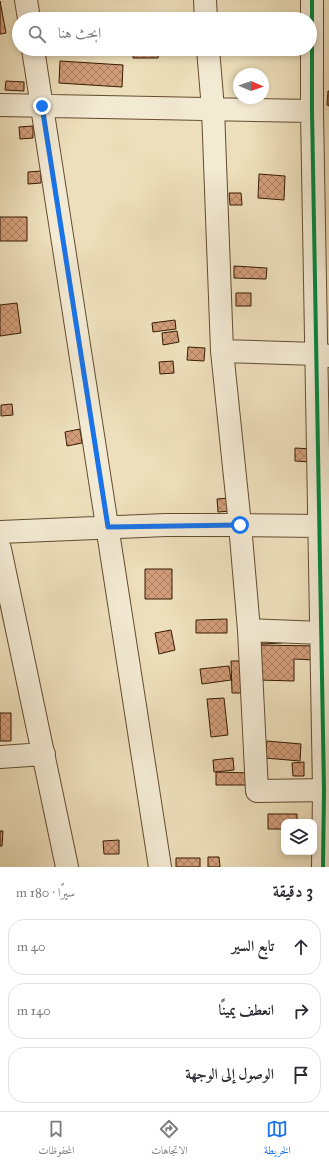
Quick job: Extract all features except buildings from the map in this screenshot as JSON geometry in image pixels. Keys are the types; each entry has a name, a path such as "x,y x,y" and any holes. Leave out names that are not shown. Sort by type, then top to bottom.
{"street":[{"path":"26,0 28,12"},
{"path":"205,0 206,12"},
{"path":"312,0 312,12"},
{"path":"34,56 160,867"},
{"path":"209,56 213,109 222,351 249,630 256,791 326,790"},
{"path":"312,56 312,111 323,355 319,526 325,579 321,633 325,701 326,790 323,867"},
{"path":"0,105 312,111"},
{"path":"222,351 323,355"},
{"path":"0,532 108,527 240,525 319,526"},
{"path":"0,549 67,867"},
{"path":"249,630 321,633"},
{"path":"0,757 44,754"}],"cycle path":[{"path":"312,0 312,12"},
{"path":"312,56 324,790 323,867"}],"route":[{"path":"42,106 108,527 240,525"}]}
